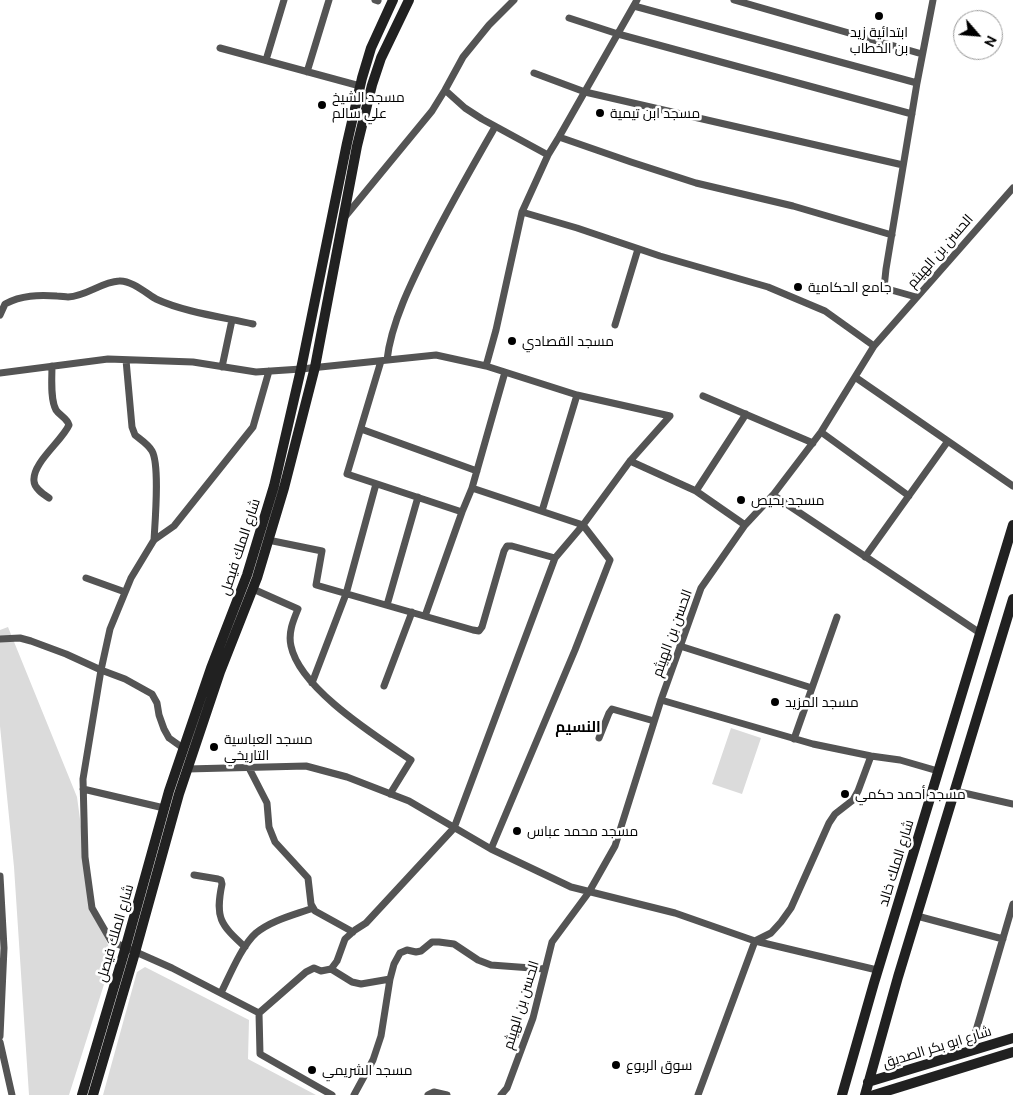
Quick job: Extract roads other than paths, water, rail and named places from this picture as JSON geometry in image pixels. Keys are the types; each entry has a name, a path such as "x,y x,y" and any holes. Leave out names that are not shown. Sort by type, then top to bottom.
{"street":[{"path":"266,60 284,0"},
{"path":"307,72 329,0"},
{"name":"شارع الملك فيصل","path":"82,1095 130,950 169,790 211,668 247,575 274,486 301,369 360,86 371,48 393,0"},
{"path":"93,1095 130,950 178,794 220,672 253,589 284,488 315,367 357,146 372,85 381,58 409,0"},
{"path":"343,219 432,110 463,58 489,25 514,0"},
{"path":"734,0 922,54"},
{"path":"916,298 884,288 903,165 933,0"},
{"path":"486,366 496,330 522,212 548,155 635,3 917,83"},
{"path":"569,18 618,34 912,114"},
{"path":"220,48 360,86"},
{"path":"534,73 585,92 903,165"},
{"path":"445,90 465,108 495,127 548,155"},
{"path":"462,512 347,474 360,429 404,299 451,204 495,127"},
{"path":"559,137 696,183 794,206 892,235"},
{"name":"الحسن بن الهيثم","path":"501,1095 508,1092 533,1018 552,942 589,892 615,846 660,700 701,588 745,525 773,495 821,432 874,346 1013,188"},
{"name":"الحسن بن الهيثم","path":"991,212 1013,193"},
{"path":"522,212 638,249 768,287 825,312 874,346"},
{"path":"615,325 638,249"},
{"path":"0,315 5,304 23,296 79,296 107,282 121,280 157,299 180,308 253,324"},
{"path":"222,367 232,320"},
{"path":"0,372 108,359 193,362 256,372 436,355 486,366 577,395 670,416 630,461 583,525 555,558 454,828 366,923 345,939 331,970"},
{"path":"126,360 134,436 144,442 152,451 156,464 154,540"},
{"path":"49,498 41,493 35,485 36,471 42,459 69,425 65,418 57,412 54,404 52,366"},
{"path":"259,1013 172,968 111,941 92,908 85,857 83,780 101,670 110,628 131,578 154,540 174,526 254,427 269,371"},
{"path":"425,616 472,488 506,372"},
{"path":"855,377 1013,486"},
{"path":"542,511 577,395"},
{"path":"703,396 812,444"},
{"path":"696,491 746,414"},
{"path":"360,429 477,471"},
{"path":"821,432 909,496"},
{"path":"865,557 948,441"},
{"path":"630,461 696,491 745,525"},
{"path":"312,683 346,594 376,484"},
{"path":"472,488 583,525 610,560 575,650 491,849"},
{"path":"773,495 980,633"},
{"path":"387,605 418,497"},
{"name":"شارع الملك خالد","path":"842,1095 877,970 1013,525"},
{"path":"268,540 322,551 316,585 473,630 479,630 482,627 507,546 555,558"},
{"path":"86,578 125,592"},
{"path":"253,589 298,609 292,623 291,645 295,660 312,683 344,713 411,760 390,794"},
{"path":"865,1095 1013,599"},
{"path":"384,686 412,612"},
{"path":"794,739 837,617"},
{"path":"0,639 20,638 31,640 125,679 152,694 157,702 164,729 169,738 184,748"},
{"path":"680,646 812,688"},
{"path":"660,700 813,744 900,760 938,771"},
{"path":"599,738 612,710 654,720"},
{"path":"698,1095 755,942 771,932 791,908 829,823 835,814 853,800 871,756"},
{"path":"187,770 306,766 347,777 409,801 491,849 571,887 675,913 755,942 877,970"},
{"path":"249,768 266,803 269,827 275,842 308,878 313,908 315,911 353,932"},
{"path":"83,789 164,808"},
{"path":"955,791 1013,804"},
{"path":"194,875 221,880 219,909 221,919 224,927 230,934 245,947"},
{"path":"0,876 4,948 0,1036"},
{"path":"970,1051 1013,904"},
{"path":"221,993 245,947 255,934 274,922 313,908"},
{"path":"917,916 1003,939"},
{"path":"354,1095 373,1060 381,1036 390,979 394,964 400,953 407,950 421,951 432,942 439,942 454,944 478,960 491,965 545,969"},
{"path":"259,1013 306,972 314,968 321,971 331,970 352,982 361,984 390,979"},
{"path":"259,1013 260,1054 332,1095"},
{"name":"شارع ابو بكر الصديق","path":"868,1082 1013,1038"},
{"path":"0,1042 12,1095"},
{"name":"شارع ابو بكر الصديق","path":"874,1095 1013,1052"},
{"path":"428,1095 434,1092 447,1095"}],"place":[{"name":"ابتدائية زيد بن الخطاب","path":"879,16"},
{"name":"مسجد الشيخ علي سالم","path":"322,105"},
{"name":"مسجد ابن تيمية","path":"600,113"},
{"name":"جامع الحكامية","path":"798,287"},
{"name":"مسجد القصادي","path":"512,341"},
{"name":"مسجد بحيص","path":"741,500"},
{"name":"مسجد المزيد","path":"775,702"},
{"name":"مسجد العباسية التاريخي","path":"214,747"},
{"name":"مسجد أحمد حكمي","path":"845,794"},
{"name":"مسجد محمد عباس","path":"517,831"},
{"name":"سوق الربوع","path":"616,1065"},
{"name":"مسجد الشريمي","path":"312,1070"}],"district":[{"name":"النسيم","path":"578,727"}]}
